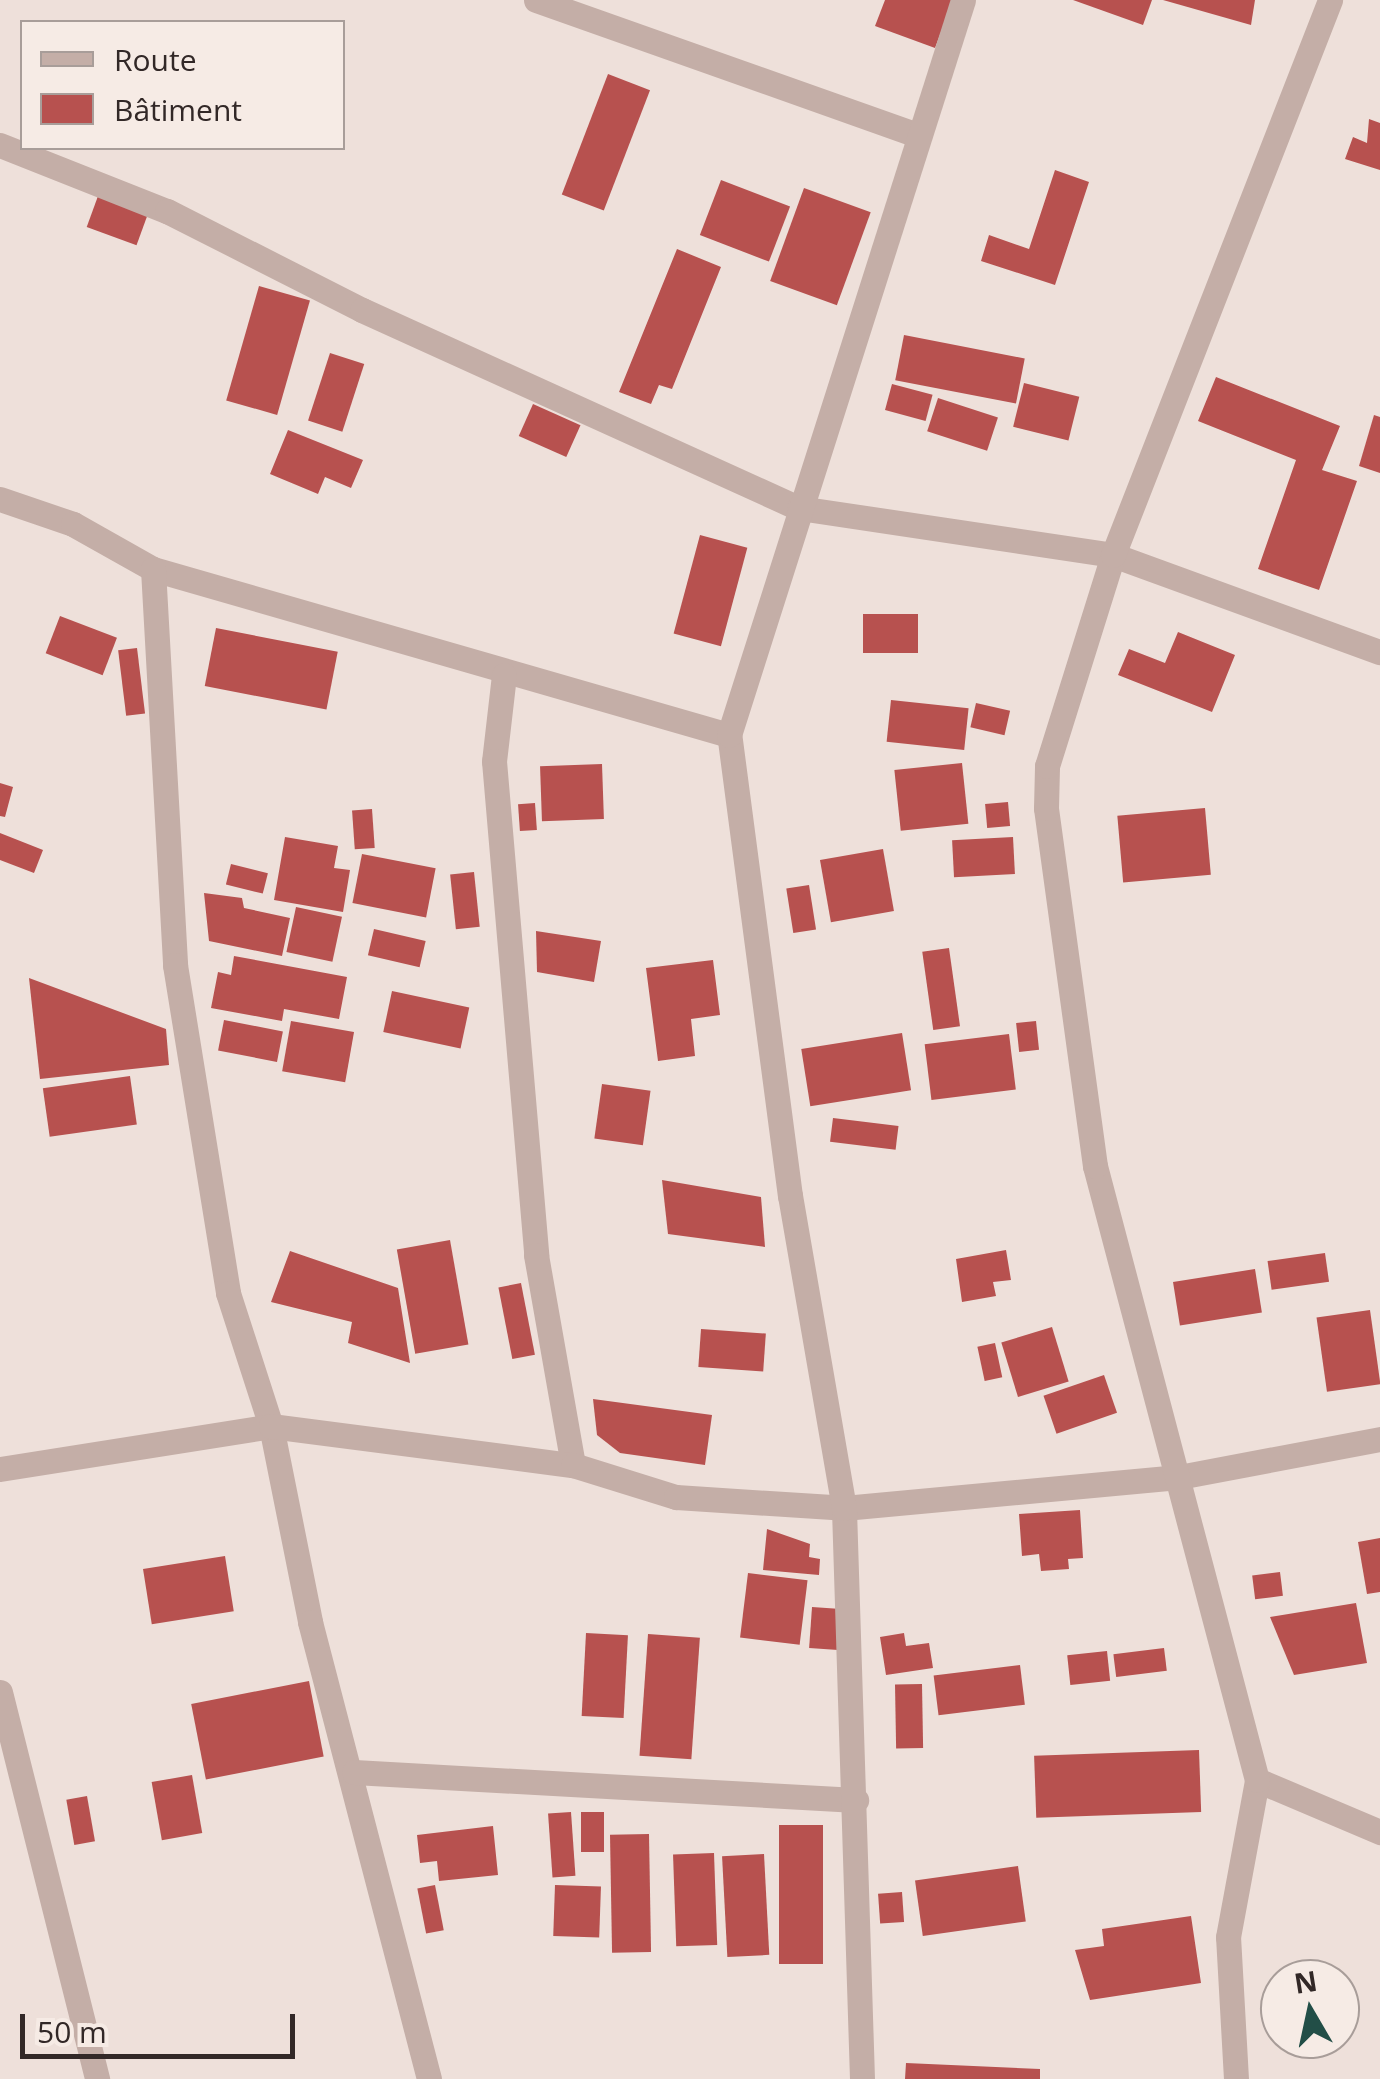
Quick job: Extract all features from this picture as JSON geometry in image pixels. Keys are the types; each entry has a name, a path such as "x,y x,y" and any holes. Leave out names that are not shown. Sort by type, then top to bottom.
{"street":[{"path":"536,0 917,135"},
{"path":"862,2079 844,1508 790,1196 729,735 963,0"},
{"path":"1236,2079 1228,1937 1257,1780 1095,1166 1046,808 1054,725 1113,556 1330,0"},
{"path":"0,145 167,211 362,310 799,508 1113,556 1380,652"},
{"path":"0,499 73,524 154,569 504,674 729,735"},
{"path":"154,569 175,965 228,1293 271,1426 310,1622 354,1772 429,2079"},
{"path":"504,674 494,761 531,1196 573,1466"},
{"path":"0,1469 271,1426 573,1466 676,1497 844,1508 1179,1477 1380,1439"},
{"path":"0,1692 97,2079"},
{"path":"354,1772 856,1800"},
{"path":"1257,1780 1380,1832"}],"building":[{"path":"885,0 953,0 935,48 875,26"},
{"path":"1073,0 1152,0 1143,25"},
{"path":"1163,0 1255,0 1251,25"},
{"path":"608,74 650,90 604,211 562,194"},
{"path":"1369,119 1380,123 1380,170 1345,159 1353,137 1367,143"},
{"path":"1055,170 1089,182 1055,285 981,261 989,235 1029,249"},
{"path":"721,180 790,207 769,262 700,235"},
{"path":"804,188 871,212 837,305 770,281"},
{"path":"98,196 148,214 137,245 87,227"},
{"path":"677,249 721,267 672,389 659,385 651,404 619,392"},
{"path":"259,286 310,301 277,415 226,400"},
{"path":"904,335 1025,358 1016,404 895,380"},
{"path":"330,353 364,364 342,432 308,421"},
{"path":"1216,377 1340,426 1322,470 1357,481 1319,590 1258,569 1296,460 1198,421"},
{"path":"1024,383 1079,397 1068,440 1013,427"},
{"path":"892,384 933,395 926,421 885,410"},
{"path":"938,398 998,417 987,451 927,431"},
{"path":"533,404 581,425 566,457 519,436"},
{"path":"1374,415 1380,417 1380,473 1359,466"},
{"path":"288,430 363,460 351,488 325,477 318,494 270,474"},
{"path":"700,535 747,548 721,646 674,634"},
{"path":"863,614 918,614 918,653 863,653"},
{"path":"60,616 117,638 103,675 46,653"},
{"path":"216,628 338,652 326,710 205,686"},
{"path":"1178,632 1235,655 1212,712 1118,675 1129,649 1165,663"},
{"path":"137,648 145,714 126,716 118,650"},
{"path":"891,700 969,708 964,750 887,742"},
{"path":"976,703 1010,711 1004,735 970,727"},
{"path":"962,763 968,824 901,831 894,770"},
{"path":"602,764 604,819 542,821 540,766"},
{"path":"0,783 13,787 5,817 0,816"},
{"path":"1008,802 1010,826 987,828 985,804"},
{"path":"535,803 537,830 520,831 518,804"},
{"path":"1205,808 1211,875 1123,882 1117,816"},
{"path":"372,809 375,848 355,849 352,810"},
{"path":"0,833 43,850 34,873 0,860"},
{"path":"285,837 338,846 334,868 350,870 343,912 274,900"},
{"path":"1013,837 1015,874 954,877 952,840"},
{"path":"883,849 894,911 831,922 820,860"},
{"path":"362,854 436,868 426,917 352,903"},
{"path":"231,864 268,873 263,894 226,884"},
{"path":"474,872 480,927 456,929 450,875"},
{"path":"809,885 816,929 793,933 786,889"},
{"path":"204,893 242,898 244,908 290,918 282,956 209,941"},
{"path":"296,907 342,917 332,962 286,952"},
{"path":"374,929 426,941 420,967 368,955"},
{"path":"536,931 601,941 594,982 537,972"},
{"path":"949,948 960,1026 933,1030 922,952"},
{"path":"234,956 347,977 339,1019 284,1009 282,1021 211,1008 218,972 231,975"},
{"path":"713,960 720,1015 691,1019 695,1056 658,1061 646,968"},
{"path":"29,978 166,1029 169,1065 40,1079"},
{"path":"392,991 469,1007 461,1049 383,1032"},
{"path":"224,1020 283,1031 277,1062 218,1050"},
{"path":"291,1021 354,1032 345,1082 282,1071"},
{"path":"1036,1021 1039,1050 1019,1052 1016,1023"},
{"path":"902,1033 911,1090 810,1106 801,1049"},
{"path":"1009,1034 1016,1090 931,1100 925,1044"},
{"path":"130,1076 137,1125 50,1137 43,1088"},
{"path":"602,1084 651,1091 643,1145 594,1138"},
{"path":"833,1118 899,1126 896,1150 830,1142"},
{"path":"662,1180 761,1197 765,1247 668,1234"},
{"path":"450,1240 468,1344 415,1354 397,1249"},
{"path":"1006,1250 1011,1280 993,1282 996,1296 962,1302 956,1259"},
{"path":"290,1251 398,1288 410,1363 348,1343 352,1322 271,1302"},
{"path":"1325,1253 1329,1282 1272,1290 1268,1261"},
{"path":"1255,1269 1262,1312 1180,1325 1173,1282"},
{"path":"521,1283 535,1355 512,1359 498,1287"},
{"path":"1370,1310 1380,1384 1327,1392 1317,1318"},
{"path":"1052,1327 1069,1382 1018,1397 1001,1342"},
{"path":"701,1329 766,1334 763,1371 698,1367"},
{"path":"995,1343 1002,1377 985,1381 977,1347"},
{"path":"1104,1375 1117,1413 1057,1434 1043,1396"},
{"path":"593,1399 712,1415 705,1465 620,1453 597,1435"},
{"path":"1080,1510 1083,1558 1068,1559 1069,1569 1041,1571 1039,1554 1022,1556 1019,1514"},
{"path":"767,1529 810,1544 809,1557 820,1559 819,1575 763,1570"},
{"path":"1380,1538 1380,1592 1367,1594 1358,1542"},
{"path":"225,1556 234,1611 152,1624 143,1569"},
{"path":"1280,1572 1283,1596 1255,1599 1252,1575"},
{"path":"748,1573 808,1580 800,1645 740,1638"},
{"path":"1356,1603 1367,1663 1294,1675 1270,1617"},
{"path":"812,1607 841,1609 838,1650 809,1648"},
{"path":"586,1633 628,1635 624,1718 582,1716"},
{"path":"904,1633 906,1646 929,1643 933,1668 886,1675 880,1637"},
{"path":"648,1634 700,1638 691,1759 639,1756"},
{"path":"1164,1648 1167,1671 1116,1677 1113,1654"},
{"path":"1107,1651 1110,1681 1070,1685 1067,1655"},
{"path":"1020,1665 1025,1705 939,1715 934,1676"},
{"path":"309,1681 324,1757 206,1779 191,1704"},
{"path":"895,1684 922,1684 923,1748 896,1748"},
{"path":"1199,1750 1201,1812 1036,1818 1034,1756"},
{"path":"192,1775 202,1833 162,1840 152,1782"},
{"path":"87,1796 95,1841 74,1845 66,1800"},
{"path":"571,1812 575,1876 553,1877 548,1814"},
{"path":"581,1812 604,1812 604,1852 581,1852"},
{"path":"779,1825 823,1825 823,1964 779,1964"},
{"path":"493,1826 498,1875 439,1881 437,1861 420,1863 417,1835"},
{"path":"649,1834 651,1952 612,1953 610,1835"},
{"path":"714,1853 717,1945 676,1946 673,1854"},
{"path":"764,1854 769,1955 727,1957 722,1856"},
{"path":"1018,1866 1026,1921 923,1936 915,1880"},
{"path":"435,1885 444,1930 426,1934 417,1888"},
{"path":"555,1885 601,1887 599,1938 553,1936"},
{"path":"902,1892 904,1922 880,1924 878,1894"},
{"path":"1191,1916 1201,1983 1090,2000 1075,1950 1104,1946 1102,1929"},
{"path":"906,2063 1040,2069 1040,2079 905,2079"}]}
